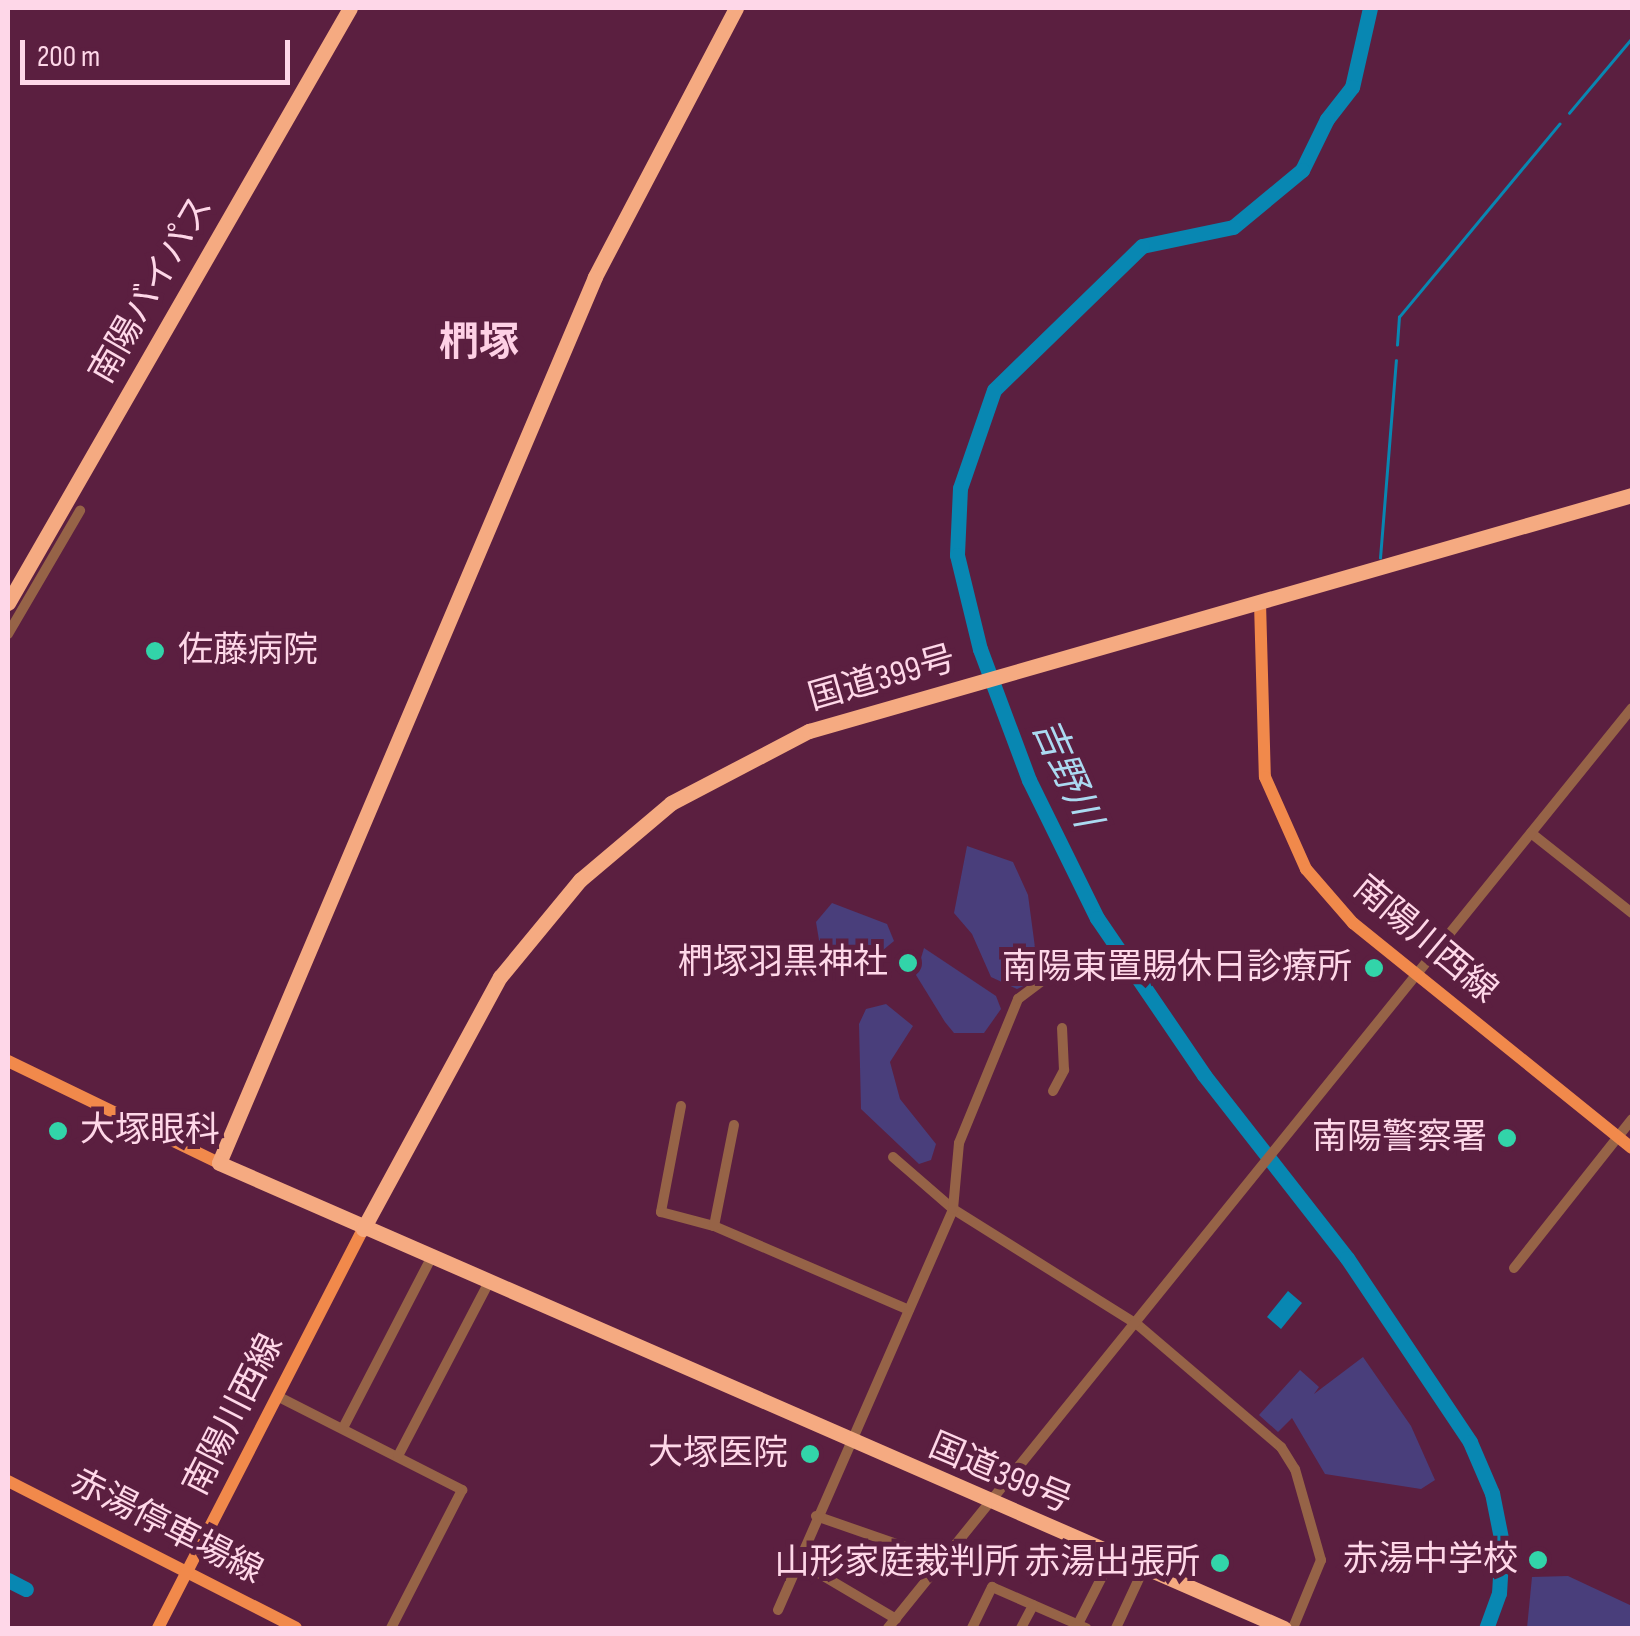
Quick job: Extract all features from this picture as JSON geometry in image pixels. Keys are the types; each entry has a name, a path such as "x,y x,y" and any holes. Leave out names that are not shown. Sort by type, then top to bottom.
{"highway":[{"name":"南陽バイパス","path":"8,602 350,8"},
{"path":"218,1163 595,277 736,8"},
{"name":"国道399号","path":"363,1229 471,1021 535,930 610,852 671,803 780,743 952,690 1632,496"},
{"name":"国道399号","path":"218,1163 1284,1628"}],"main road":[{"name":"南陽川西線","path":"1260,603 1262,751 1279,819 1337,908 1632,1148"},
{"path":"8,1061 218,1163"},
{"name":"南陽川西線","path":"158,1628 363,1229"},
{"name":"赤湯停車場線","path":"8,1481 296,1628"}],"street":[{"path":"8,634 80,511"},
{"path":"798,1561 892,1624 1293,1134 1416,974 1632,708"},
{"path":"1532,833 1632,914"},
{"path":"778,1610 848,1440 953,1209 959,1143 1018,999 1046,978"},
{"path":"1053,1090 1064,1070 1062,1028"},
{"path":"681,1106 661,1212 714,1226 909,1310"},
{"path":"1514,1268 1632,1120"},
{"path":"714,1226 734,1125"},
{"path":"892,1157 953,1209 1138,1325 1290,1459 1321,1560 1293,1628"},
{"path":"344,1428 430,1258"},
{"path":"398,1456 488,1284"},
{"path":"277,1396 462,1490 391,1628"},
{"path":"816,1516 945,1561"},
{"path":"972,1628 992,1587 1080,1627 1112,1555"},
{"path":"1116,1628 1144,1568"},
{"path":"1021,1628 1033,1605"}],"shaded area":[{"path":"967,846 1013,862 1028,895 1038,970 1032,982 1017,989 991,977 972,934 954,913"},
{"path":"832,903 887,924 894,941 865,965 840,961 819,940 816,922"},
{"path":"924,948 996,996 1001,1009 984,1033 954,1033 945,1022 916,975"},
{"path":"886,1004 913,1026 890,1062 900,1099 936,1144 931,1160 919,1164 861,1109 859,1024 866,1009"},
{"path":"1363,1357 1411,1426 1435,1480 1421,1489 1325,1474 1292,1418 1278,1432 1259,1415 1300,1370 1319,1387 1314,1394"},
{"name":"赤湯中学校","path":"1568,1576 1632,1606 1632,1628 1527,1628 1532,1577"}],"water":[{"path":"1288,1291 1302,1303 1281,1329 1267,1317"}],"waterway":[{"name":"吉野川","path":"1370,8 1352,87 1327,119 1302,170 1233,227 1142,246 994,390 960,488 957,555 980,649 1029,780 1097,918 1204,1075 1347,1258 1470,1442 1492,1493 1502,1543 1499,1593 1486,1628"},
{"path":"1569,113 1632,38"},
{"path":"1397,345 1399,317 1559,124"},
{"path":"1380,558 1396,361"},
{"path":"8,1580 26,1589"}],"place":[{"name":"佐藤病院","path":"155,651"},
{"name":"椚塚羽黒神社","path":"908,963"},
{"name":"南陽東置賜休日診療所","path":"1374,968"},
{"name":"大塚眼科","path":"58,1131"},
{"name":"南陽警察署","path":"1507,1138"},
{"name":"大塚医院","path":"810,1454"},
{"name":"赤湯中学校","path":"1538,1560"},
{"name":"山形家庭裁判所 赤湯出張所","path":"1220,1563"}],"district":[{"name":"椚塚","path":"479,343"}]}
